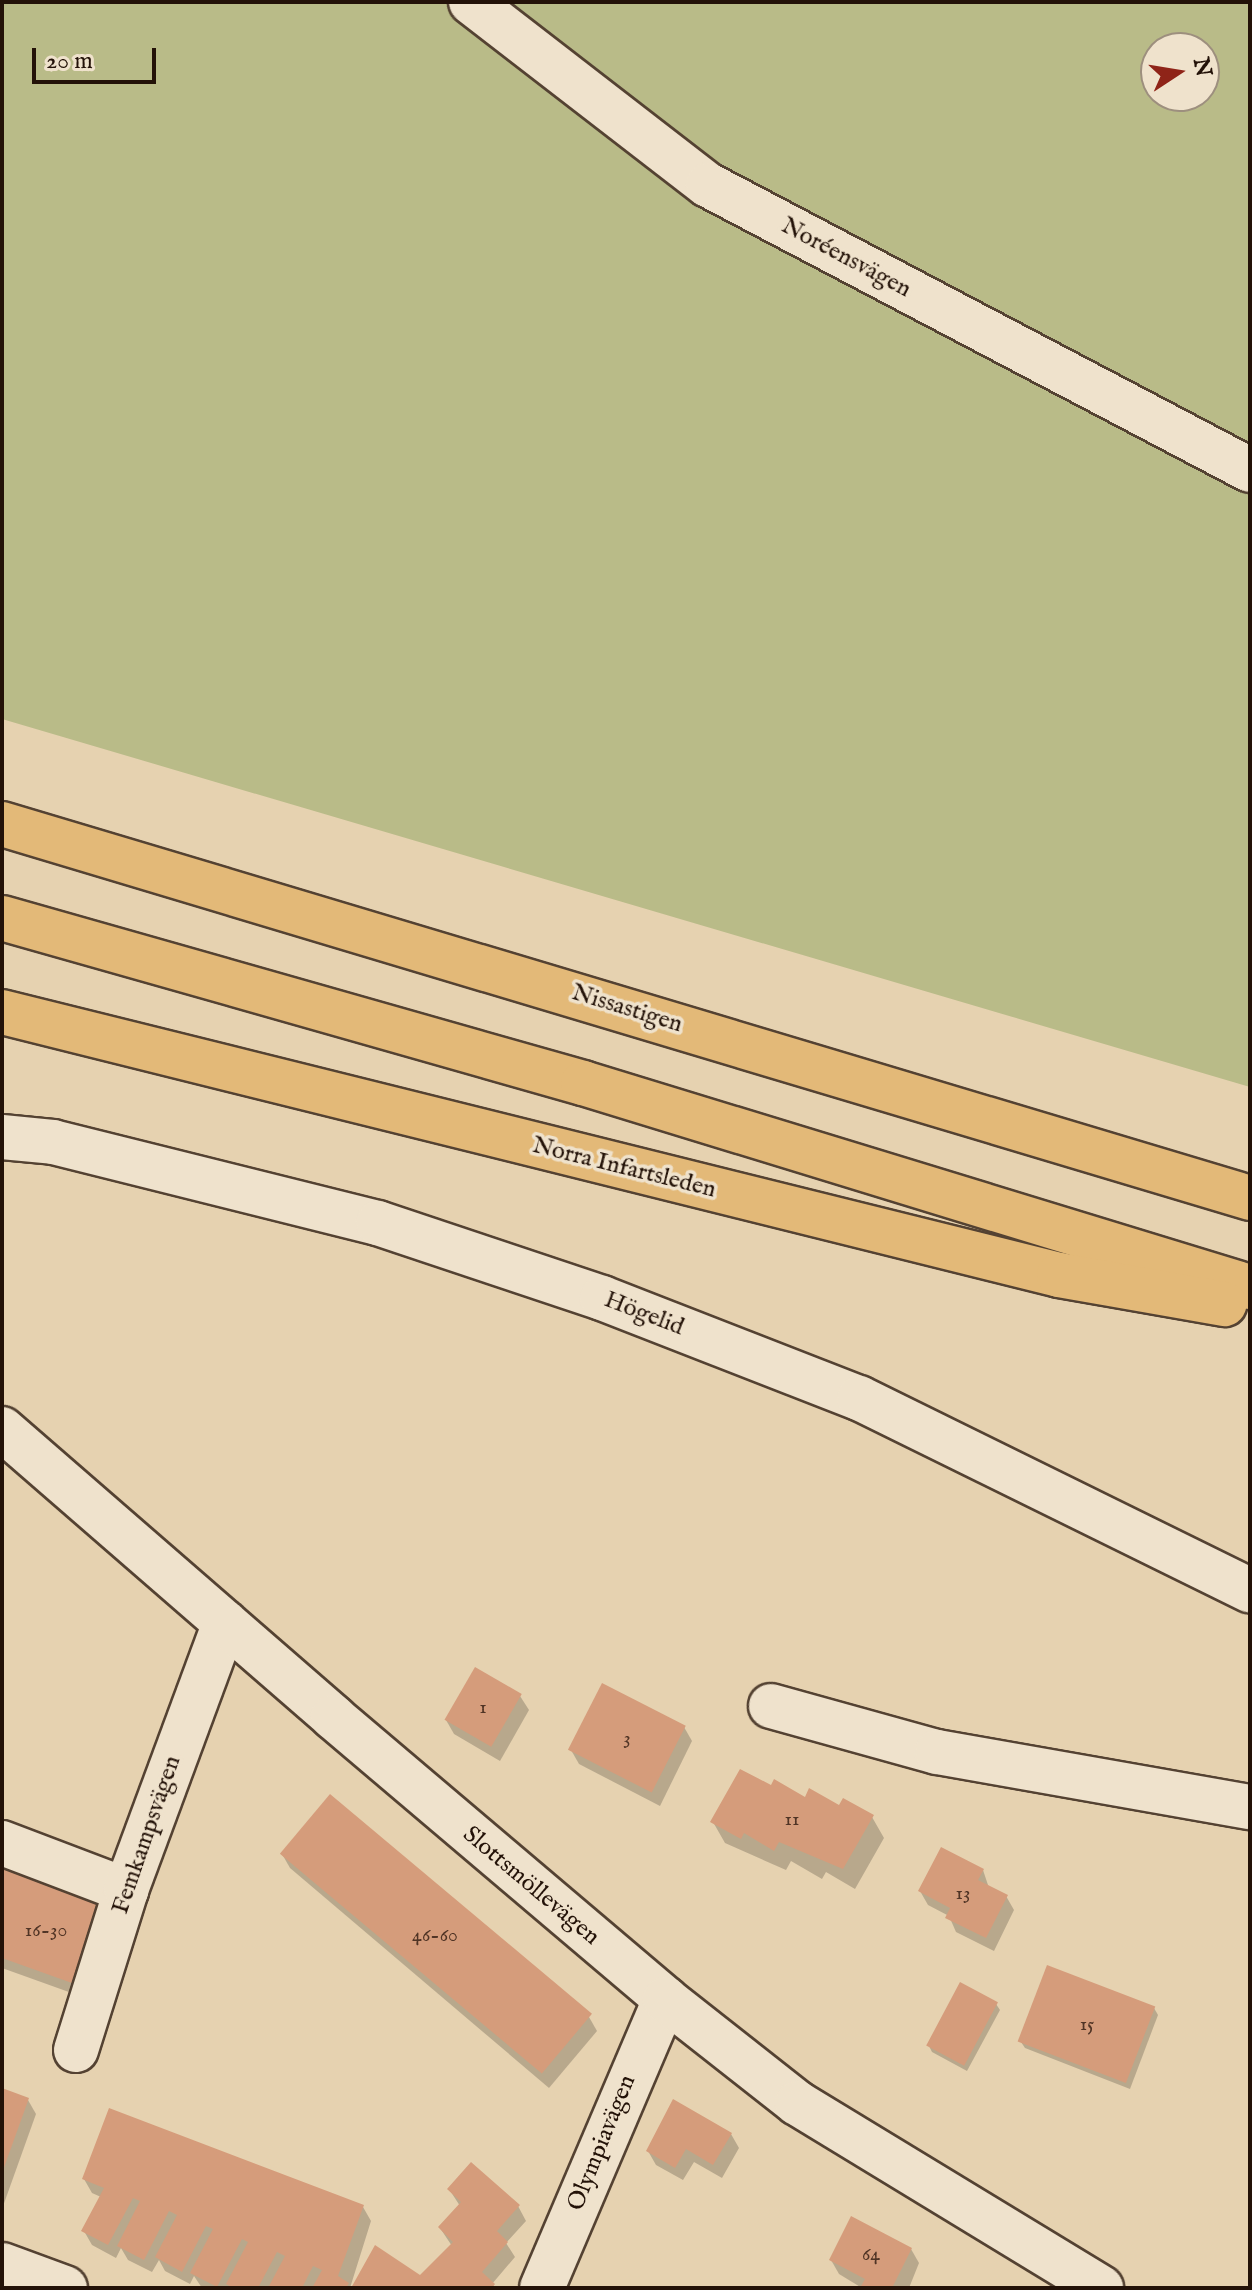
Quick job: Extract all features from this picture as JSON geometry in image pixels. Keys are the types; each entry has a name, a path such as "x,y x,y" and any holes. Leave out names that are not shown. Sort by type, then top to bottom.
{"highway":[{"name":"Nissastigen","path":"2,824 1250,1198"},
{"path":"2,918 583,1083 1250,1287"},
{"name":"Norra Infartsleden","path":"2,1012 1044,1271 1250,1309"}],"street":[{"name":"Noréensvägen","path":"471,2 708,185 1250,470"},
{"name":"Högelid","path":"2,1137 53,1142 378,1223 602,1298 873,1405 1250,1590"},
{"name":"Slottsmöllevägen","path":"2,1429 665,1999 797,2103 1101,2288"},
{"name":"Femkampsvägen","path":"76,2050 126,1890 225,1623"},
{"path":"771,1706 937,1752 1250,1807"},
{"path":"2,1843 126,1890"},
{"name":"Olympiavägen","path":"542,2288 665,1999"},
{"path":"2,2265 65,2288"}],"green space":[{"path":"2,2 1250,2 1250,1087 2,719"}],"building":[{"path":"475,1667 522,1694 491,1747 444,1720"},
{"path":"602,1683 686,1726 652,1793 568,1750"},
{"path":"740,1769 771,1785 774,1779 805,1797 809,1788 839,1805 843,1798 874,1815 843,1869 779,1842 774,1851 744,1833 741,1839 710,1822"},
{"path":"330,1794 592,2014 542,2074 280,1854"},
{"path":"941,1847 984,1869 978,1880 1008,1895 986,1938 945,1918 950,1908 918,1891"},
{"path":"2,1866 101,1901 72,1983 2,1958"},
{"path":"1047,1965 1155,2007 1126,2083 1018,2042"},
{"path":"960,1982 998,2002 964,2066 926,2046"},
{"path":"2,2088 29,2098 2,2173"},
{"path":"673,2099 732,2133 713,2165 686,2149 675,2168 646,2151"},
{"path":"109,2108 364,2205 338,2276 349,2283 346,2288 312,2288 322,2270 313,2266 302,2288 268,2288 285,2256 277,2252 258,2288 233,2288 226,2284 248,2242 242,2239 217,2287 190,2273 213,2229 206,2226 182,2272 155,2257 177,2215 169,2211 144,2260 117,2246 140,2201 133,2198 108,2245 81,2231 104,2188 82,2179"},
{"path":"471,2162 520,2205 497,2231 508,2242 482,2272 495,2284 492,2288 351,2288 375,2245 420,2275 453,2242 438,2227 461,2202 447,2189"},
{"path":"851,2216 912,2248 892,2288 860,2288 865,2279 829,2260"}]}
